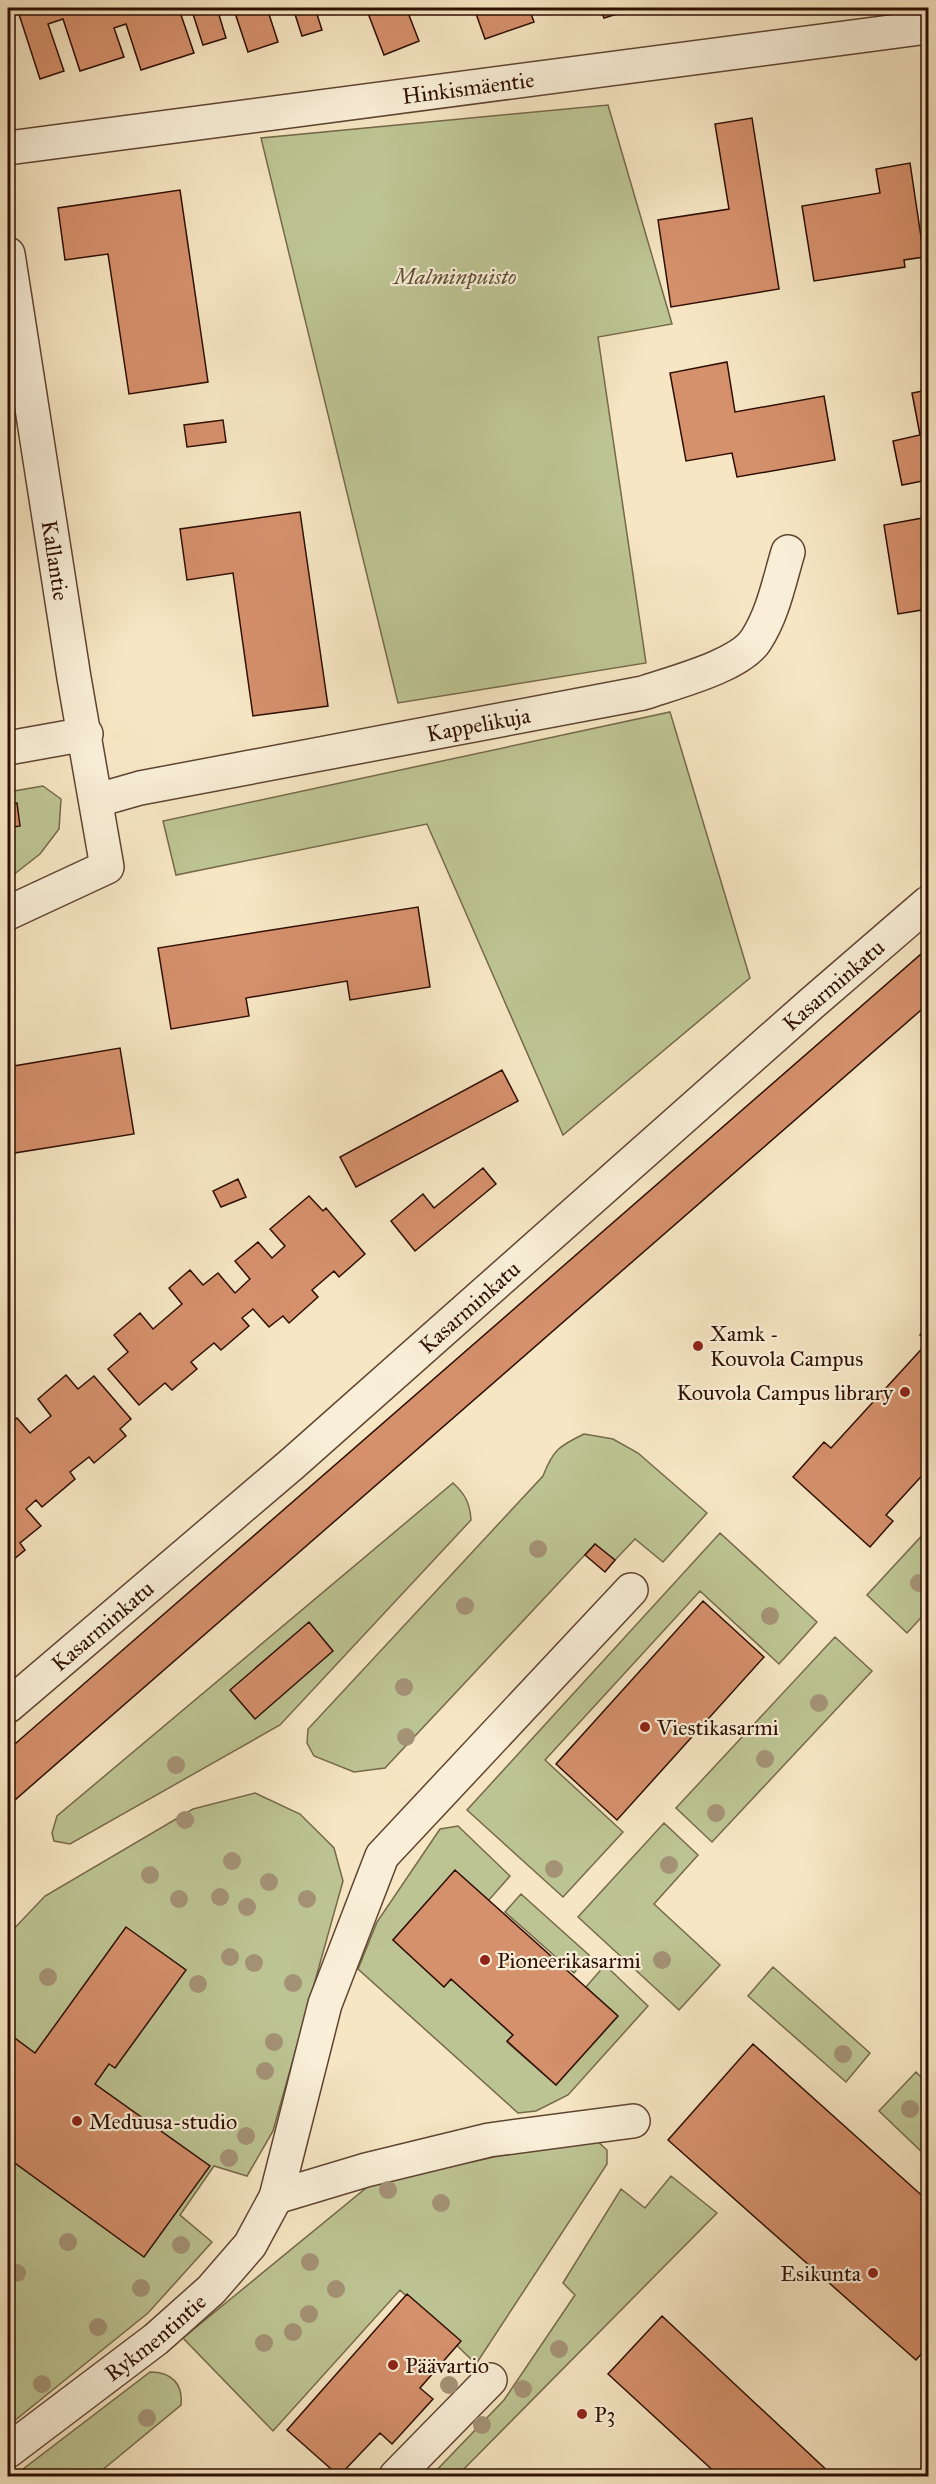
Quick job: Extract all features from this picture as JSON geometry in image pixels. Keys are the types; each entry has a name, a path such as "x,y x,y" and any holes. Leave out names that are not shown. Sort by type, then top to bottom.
{"street":[{"name":"Hinkismäentie","path":"8,148 928,27"},
{"name":"Kallantie","path":"8,254 74,678 86,734 92,782 98,800 107,867 8,913"},
{"name":"Kappelikuja","path":"98,800 140,788 643,693 723,666 755,642 773,604 788,552"},
{"path":"8,748 86,734"},
{"name":"Kasarminkatu","path":"8,1706 292,1464 928,903"},
{"name":"Rykmentintie","path":"8,2451 156,2338 211,2290 250,2245 276,2197 325,2004 382,1856 631,1590"},
{"path":"276,2197 366,2170 489,2140 633,2121"},
{"path":"396,2476 490,2380"}],"green space":[{"name":"Malminpuisto","path":"608,105 672,324 598,337 646,663 398,703 261,138"},
{"path":"670,712 750,978 563,1135 427,824 176,875 163,821"},
{"path":"43,786 61,799 59,829 40,854 8,879 8,792"},
{"path":"584,1434 613,1439 638,1453 707,1513 663,1562 635,1539 615,1560 595,1544 385,1768 354,1772 314,1756 307,1743 308,1729 543,1476 554,1454 568,1442"},
{"path":"453,1483 466,1499 471,1520 280,1725 70,1844 54,1841 52,1833 57,1816"},
{"path":"928,1529 928,1610 907,1633 867,1595"},
{"path":"720,1533 817,1622 779,1664 700,1591 545,1760 623,1832 563,1897 467,1810"},
{"path":"835,1637 872,1671 712,1842 676,1808"},
{"path":"255,1793 300,1814 334,1848 343,1881 273,2131 247,2176 214,2166 180,2215 212,2242 148,2313 8,2426 8,1935 45,1896 193,1809"},
{"path":"664,1823 698,1855 654,1904 720,1965 679,2010 578,1917"},
{"path":"458,1826 510,1876 488,1901 455,1871 393,1940 444,1987 451,1979 513,2035 507,2042 556,2085 618,2016 586,1987 605,1965 648,2006 568,2095 536,2111 518,2113 358,1969 377,1922 440,1829"},
{"path":"521,1894 589,1955 574,1973 505,1912"},
{"path":"773,1967 870,2053 846,2082 748,1996"},
{"path":"916,2072 928,2084 928,2158 879,2111"},
{"path":"585,2137 596,2140 607,2150 607,2164 476,2364 400,2290 273,2431 183,2338 371,2184"},
{"path":"671,2176 717,2213 457,2476 433,2474 504,2400 575,2295 563,2283 621,2189 645,2208"},
{"path":"150,2372 164,2374 178,2385 181,2405 95,2476 14,2476"}],"building":[{"path":"17,8 184,8 179,9 194,53 141,70 126,24 114,28 124,57 80,71 63,19 48,24 64,71 40,79"},
{"path":"191,8 267,8 278,42 248,52 234,10 219,15 226,38 203,45"},
{"path":"293,8 315,8 322,30 302,36"},
{"path":"366,8 415,8 407,10 419,41 384,55"},
{"path":"474,8 529,8 534,22 485,39"},
{"path":"600,8 636,8 604,18"},
{"path":"752,118 779,289 671,307 658,220 729,209 715,124"},
{"path":"910,163 924,257 904,260 905,267 814,281 802,206 880,193 876,169"},
{"path":"180,190 208,382 129,394 108,254 65,260 58,208"},
{"path":"727,362 735,412 824,396 835,460 737,477 732,453 686,461 670,373"},
{"path":"928,390 928,480 902,485 893,441 920,435 912,393"},
{"path":"223,420 226,442 187,447 184,425"},
{"path":"300,512 328,706 253,716 233,573 187,580 180,529"},
{"path":"928,517 928,609 898,614 884,525"},
{"path":"17,803 20,826 8,828 8,804"},
{"path":"418,907 430,987 350,1000 347,981 246,998 249,1016 171,1029 158,948"},
{"path":"928,948 928,1004 8,1806 8,1750"},
{"path":"120,1048 134,1134 8,1154 8,1067"},
{"path":"502,1070 518,1101 356,1187 340,1157"},
{"path":"483,1168 496,1184 415,1251 391,1221 423,1194 434,1208"},
{"path":"238,1179 246,1197 221,1207 213,1191"},
{"path":"309,1196 323,1211 326,1208 365,1254 339,1277 334,1271 312,1290 318,1297 289,1323 283,1316 269,1327 253,1309 242,1318 249,1326 221,1350 214,1343 191,1362 197,1369 172,1390 165,1383 139,1405 108,1369 128,1352 114,1335 140,1313 153,1329 182,1304 169,1288 190,1270 203,1285 218,1273 235,1293 250,1279 235,1261 258,1242 272,1258 285,1246 270,1229"},
{"path":"928,1326 928,1342 920,1335"},
{"name":"Kouvola Campus library","path":"928,1342 928,1469 886,1515 893,1521 870,1547 793,1477 824,1442 831,1448"},
{"path":"66,1375 78,1389 94,1376 131,1419 120,1429 126,1436 94,1463 89,1457 70,1472 75,1479 42,1507 36,1500 26,1509 41,1526 20,1543 25,1550 8,1564 8,1426 17,1418 30,1433 51,1416 38,1399"},
{"path":"595,1544 615,1560 605,1572 585,1555"},
{"name":"Viestikasarmi","path":"703,1601 764,1657 617,1820 556,1764"},
{"path":"309,1622 333,1651 255,1719 230,1690"},
{"name":"Pioneerikasarmi","path":"455,1870 618,2016 556,2085 507,2041 513,2035 451,1979 444,1987 393,1940"},
{"name":"Meduusa-studio","path":"126,1927 186,1970 115,2068 109,2064 95,2084 210,2166 144,2257 8,2158 8,2033 35,2053"},
{"name":"Esikunta","path":"753,2044 928,2201 928,2346 916,2360 668,2140"},
{"name":"Päävartio","path":"407,2294 461,2341 420,2388 433,2399 392,2444 380,2433 339,2476 287,2430"},
{"path":"662,2316 833,2476 719,2476 608,2374"}],"place":[{"name":"Xamk - Kouvola Campus","path":"698,1346"},
{"name":"Kouvola Campus library","path":"905,1392"},
{"name":"Viestikasarmi","path":"645,1727"},
{"name":"Pioneerikasarmi","path":"485,1960"},
{"name":"Meduusa-studio","path":"77,2121"},
{"name":"Esikunta","path":"873,2273"},
{"name":"Päävartio","path":"393,2365"},
{"name":"P3","path":"582,2414"}]}
